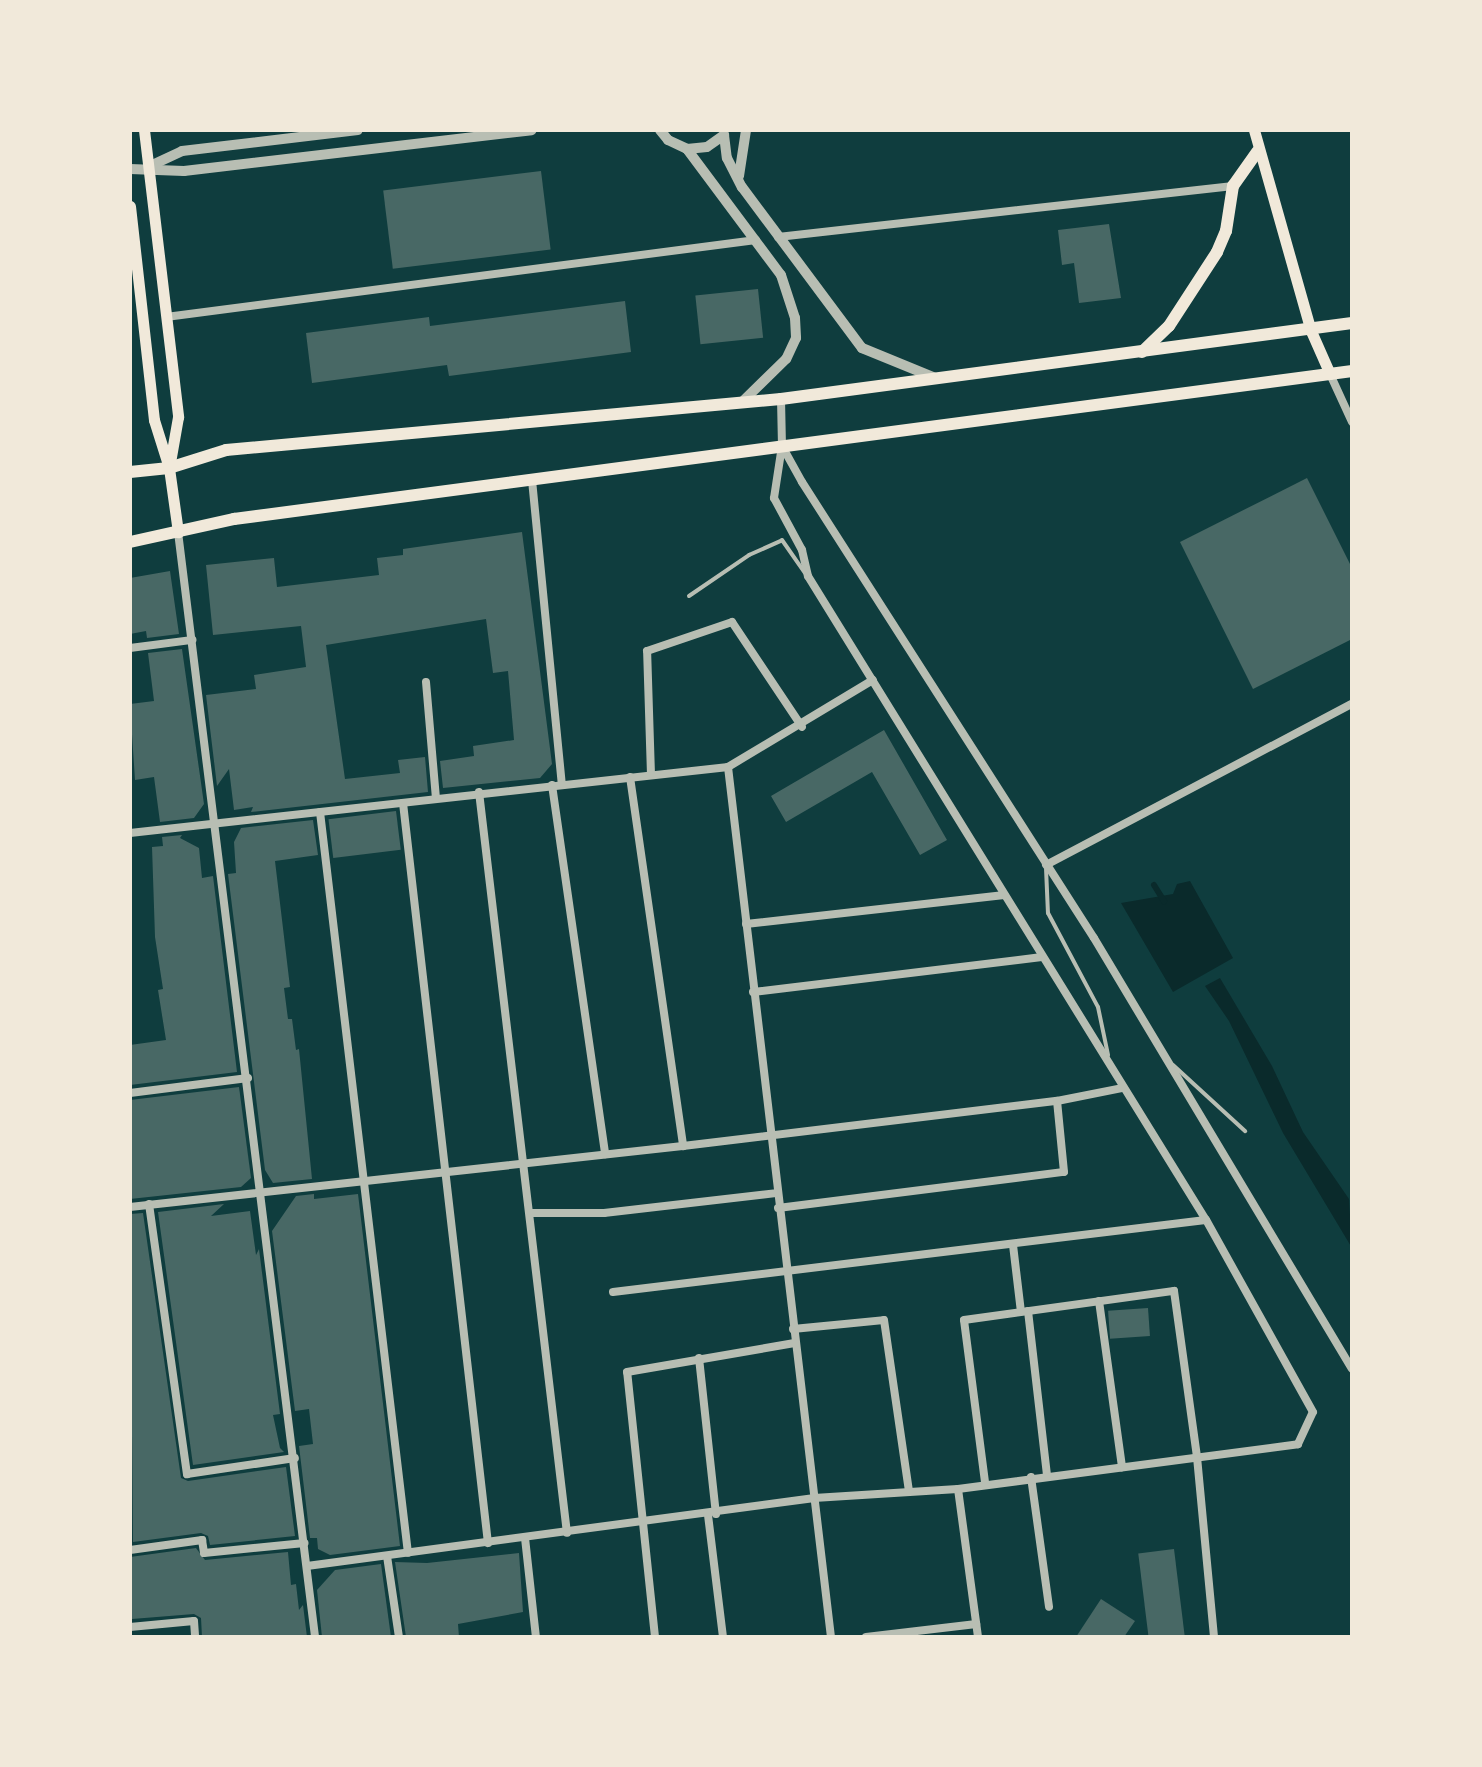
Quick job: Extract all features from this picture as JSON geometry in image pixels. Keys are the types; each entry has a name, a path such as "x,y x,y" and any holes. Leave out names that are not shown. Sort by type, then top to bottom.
{"main road":[{"path":"144,130 178,417 169,468"},
{"path":"1254,130 1257,152 1311,331 1330,374"},
{"path":"1142,352 1169,326 1216,252 1226,231 1234,186 1257,152"},
{"path":"130,206 136,320 154,420 169,468 178,532"},
{"path":"130,472 169,468 226,450 419,429 576,420 781,399 1352,324"},
{"path":"130,542 234,519 1352,371"}],"street":[{"path":"149,167 182,151 358,130"},
{"path":"130,169 184,171 532,130"},
{"path":"739,177 746,130"},
{"path":"658,131 687,149 781,274 795,318 796,338 786,359 744,400"},
{"path":"726,133 727,158 739,177 778,238 862,348 936,378"},
{"path":"687,149 707,148 726,133"},
{"path":"778,238 1234,186"},
{"path":"166,317 756,240"},
{"path":"781,274 798,264"},
{"path":"1330,374 1352,422"},
{"path":"307,1566 814,1498 958,1488 1298,1444 1313,1412 1206,1220 808,576 802,550 774,498 782,446 781,399"},
{"path":"782,446 1166,1059 1352,1369"},
{"path":"532,480 557,784 604,1154"},
{"path":"178,532 315,1637"},
{"path":"651,775 647,651 732,622 802,727"},
{"path":"130,648 192,640"},
{"path":"130,833 728,767 802,727 873,680"},
{"path":"426,682 436,798"},
{"path":"1046,865 1352,704"},
{"path":"728,767 831,1637"},
{"path":"630,777 683,1146"},
{"path":"479,792 567,1532"},
{"path":"403,803 488,1543"},
{"path":"320,812 408,1553"},
{"path":"746,924 1004,895"},
{"path":"753,992 1042,957"},
{"path":"130,1093 248,1078"},
{"path":"130,1206 683,1146 1056,1101 1122,1088"},
{"path":"778,1208 1064,1172 1056,1101"},
{"path":"531,1213 604,1213 776,1194"},
{"path":"150,1204 188,1474 295,1458"},
{"path":"612,1292 1206,1220"},
{"path":"1013,1245 1047,1476"},
{"path":"986,1482 964,1320 1174,1291 1197,1457 1214,1637"},
{"path":"1099,1301 1122,1466"},
{"path":"793,1329 884,1320 909,1491"},
{"path":"655,1637 627,1372 795,1343"},
{"path":"699,1358 724,1637"},
{"path":"1031,1477 1049,1606"},
{"path":"958,1488 978,1637"},
{"path":"526,1538 536,1637"},
{"path":"130,1550 202,1540 204,1553 304,1543"},
{"path":"387,1556 399,1637"},
{"path":"130,1627 194,1621 195,1637"},
{"path":"866,1637 976,1624"}],"lane":[{"path":"690,596 750,555 782,540 808,576"},
{"path":"1046,865 1048,913 1098,1007 1110,1070"},
{"path":"1166,1059 1245,1131"}],"water":[{"path":"1190,881 1233,958 1173,992 1121,903 1173,894 1177,884"},
{"path":"1220,978 1272,1066 1303,1132 1349,1199 1352,1248 1283,1133 1229,1021 1205,986"}],"building":[{"path":"541,171 551,249 393,269 383,190"},
{"path":"1109,224 1121,298 1079,303 1074,263 1062,265 1058,230"},
{"path":"758,289 763,338 700,344 695,296"},
{"path":"625,301 631,352 449,376 447,365 312,383 306,333 429,317 430,326"},
{"path":"1307,478 1352,568 1352,639 1253,689 1180,542"},
{"path":"522,532 552,764 540,778 443,788 440,761 474,756 473,746 514,740 508,671 493,673 486,619 326,645 345,779 400,773 398,760 425,757 428,792 251,812 253,807 234,810 229,769 217,786 206,695 256,689 254,675 306,667 301,626 213,635 206,565 274,558 277,587 379,575 377,558 403,555 403,549"},
{"path":"170,571 179,634 147,638 146,631 130,634 130,578"},
{"path":"182,649 204,804 194,818 160,822 154,777 135,780 130,704 154,701 148,653"},
{"path":"884,730 947,840 920,855 872,772 786,822 771,796"},
{"path":"396,811 401,850 333,858 329,819"},
{"path":"313,820 318,855 275,861 290,987 284,988 288,1019 292,1019 296,1050 299,1049 312,1179 273,1183 265,1170 228,874 236,873 234,842 241,828"},
{"path":"182,835 180,838 199,848 202,878 213,876 237,1072 130,1085 130,1045 166,1040 158,990 163,989 155,937 152,847 163,846 162,837"},
{"path":"239,1087 251,1178 241,1187 130,1199 130,1100"},
{"path":"314,1194 314,1199 358,1194 400,1546 330,1555 318,1549 317,1538 310,1538 299,1446 313,1444 309,1409 295,1411 272,1231 296,1196"},
{"path":"224,1204 211,1216 250,1211 256,1255 259,1249 280,1414 273,1415 284,1452 193,1465 158,1212"},
{"path":"143,1213 181,1478 188,1481 286,1467 295,1536 210,1545 208,1536 201,1533 133,1542 130,1214"},
{"path":"1148,1308 1150,1336 1110,1339 1108,1311"},
{"path":"196,1548 205,1560 288,1552 291,1585 296,1584 299,1610 303,1605 307,1637 202,1637 201,1618 194,1614 132,1619 130,1557"},
{"path":"1174,1549 1185,1637 1149,1637 1138,1553"},
{"path":"519,1553 523,1612 458,1624 459,1637 406,1637 395,1562 427,1563"},
{"path":"381,1564 391,1637 322,1637 317,1590 335,1570"},
{"path":"1101,1599 1135,1621 1124,1637 1076,1637"}],"waterway":[{"path":"1154,885 1164,901"}]}
